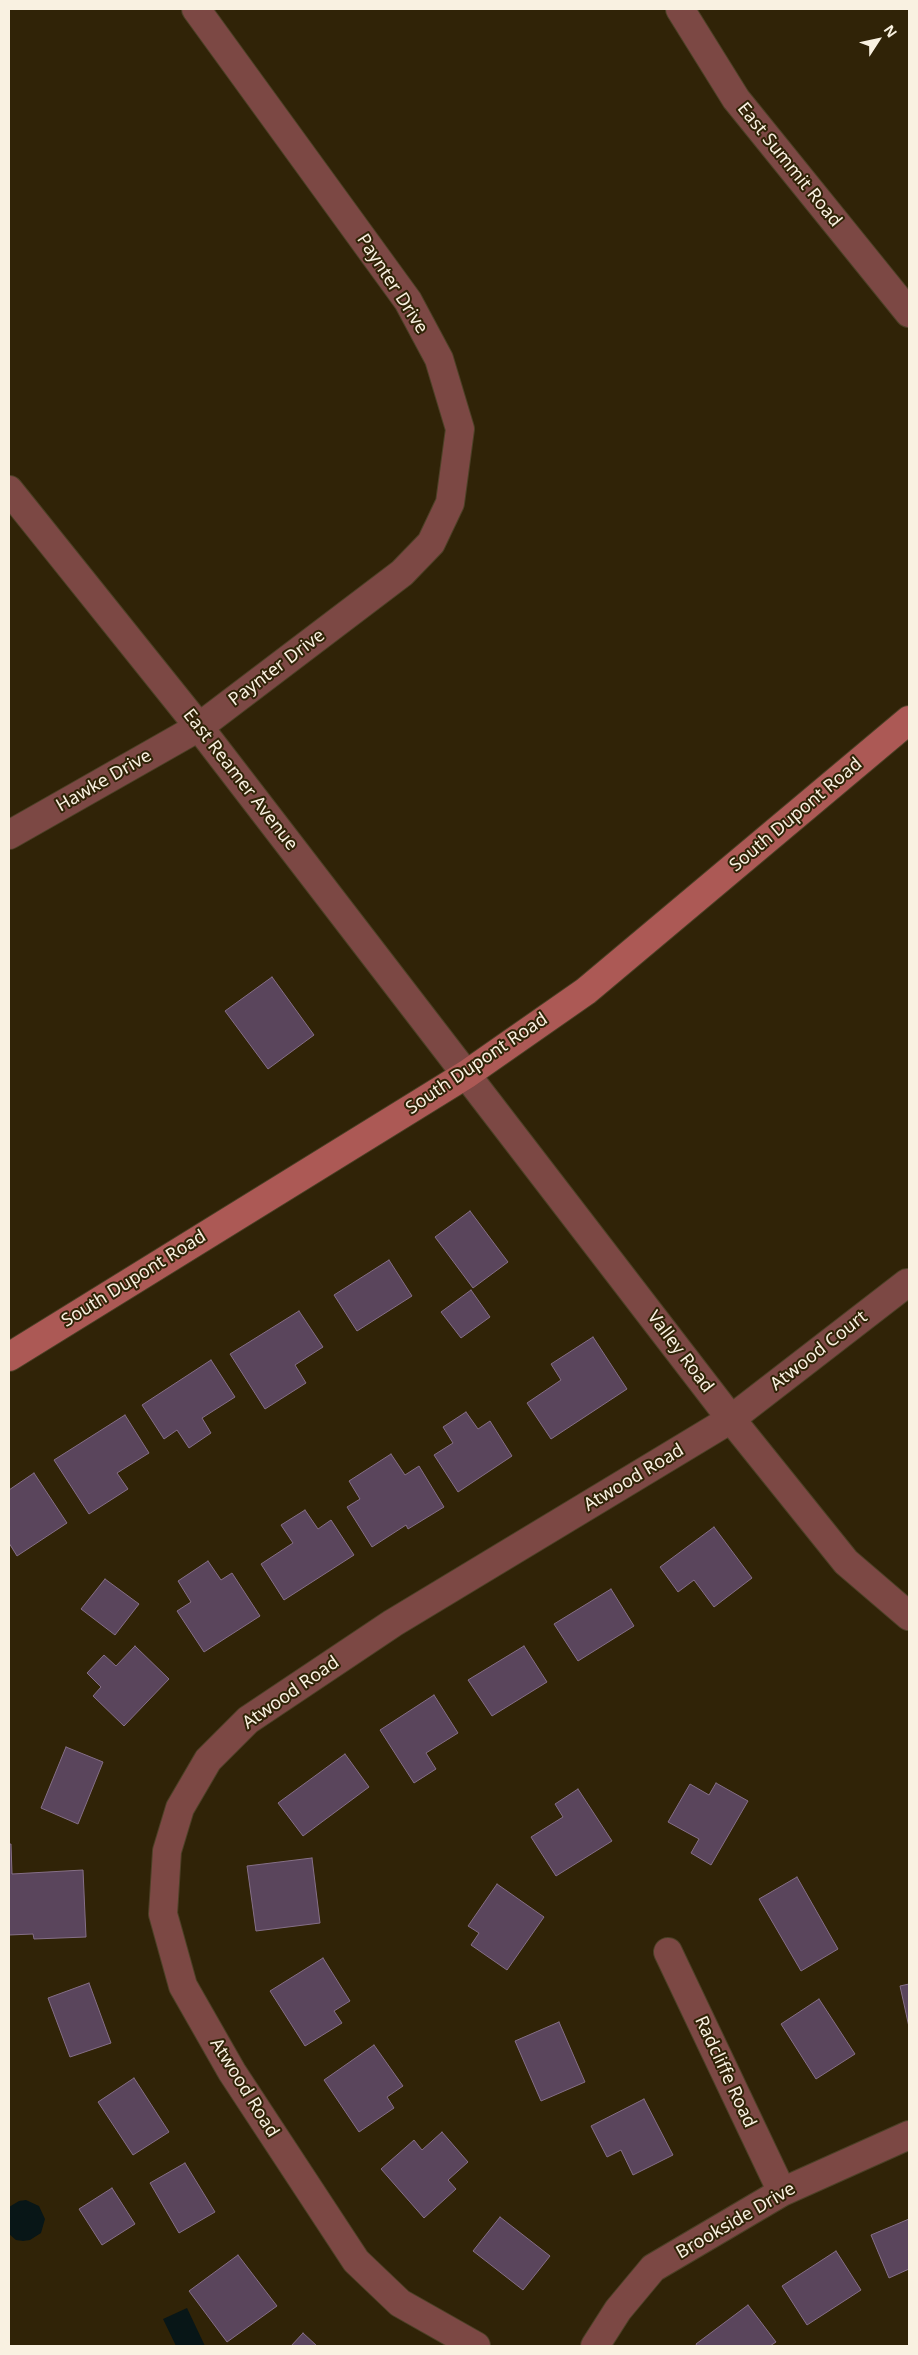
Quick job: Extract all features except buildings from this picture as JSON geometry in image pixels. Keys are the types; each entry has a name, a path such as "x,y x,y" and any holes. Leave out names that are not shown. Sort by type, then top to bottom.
{"street":[{"name":"Paynter Drive","path":"196,9 408,301 439,359 460,429 450,503 430,543 402,573 199,727"},
{"name":"East Summit Road","path":"680,9 736,99 909,313"},
{"name":"East Reamer Avenue","path":"9,490 199,727 467,1074"},
{"name":"South Dupont Road","path":"9,1357 467,1074 586,991 909,720"},
{"name":"Hawke Drive","path":"9,835 199,727"},
{"name":"Valley Road","path":"467,1074 731,1419 846,1562 909,1616"},
{"name":"Atwood Court","path":"731,1419 907,1283"},
{"name":"Atwood Road","path":"476,2346 400,2303 356,2261 232,2072 183,1986 163,1914 167,1851 180,1808 208,1760 248,1720 393,1623 731,1419"},
{"name":"Radcliffe Road","path":"668,1952 782,2192"},
{"name":"Brookside Drive","path":"595,2346 618,2310 654,2268 782,2192 909,2135"}],"shaded area":[{"path":"26,2200 39,2206 45,2219 41,2233 30,2240 16,2240 9,2234 9,2207 19,2201"},
{"path":"187,2308 205,2346 176,2346 163,2319"}]}
